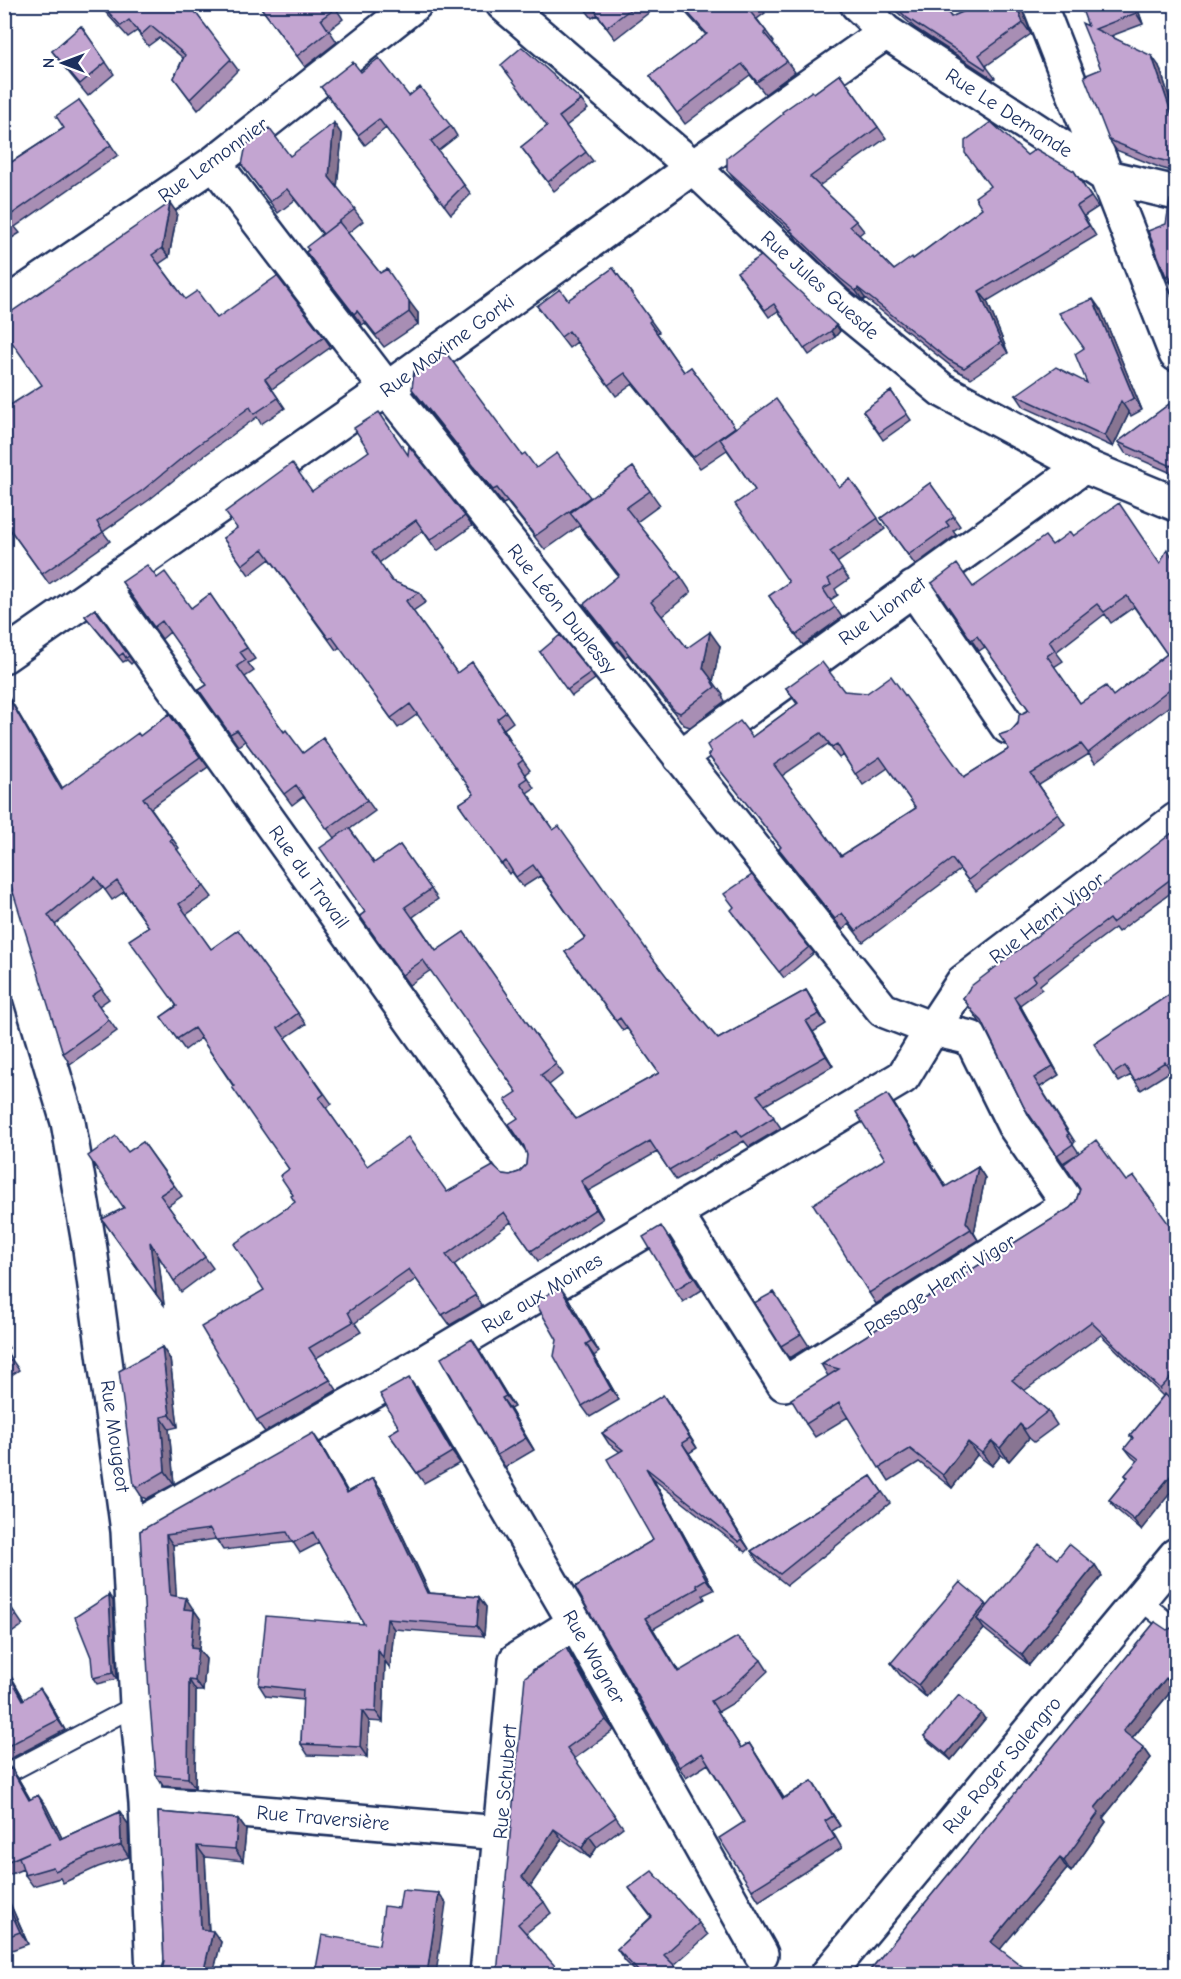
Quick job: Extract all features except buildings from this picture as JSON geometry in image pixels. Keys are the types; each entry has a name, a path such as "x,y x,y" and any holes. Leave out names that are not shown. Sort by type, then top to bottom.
{"street":[{"name":"Rue Lemonnier","path":"4,306 214,162 415,4"},
{"name":"Rue Jules Guesde","path":"503,4 693,167 836,303 942,390 1084,466 1176,504"},
{"name":"Rue Le Demande","path":"857,4 886,32 1108,177 1176,193"},
{"path":"1039,4 1176,354"},
{"name":"Rue Maxime Gorki","path":"4,656 387,389 693,167 886,32"},
{"name":"Rue Léon Duplessy","path":"214,162 387,389 883,1010 932,1029"},
{"name":"Rue Lionnet","path":"680,758 1084,466"},
{"name":"Rue du Travail","path":"102,587 516,1167"},
{"path":"913,588 1008,727"},
{"name":"Rue Henri Vigor","path":"932,1029 963,982 1176,820"},
{"name":"Rue Mougeot","path":"4,909 68,1122 90,1249 128,1531 137,1705 146,1803 153,1974"},
{"name":"Rue aux Moines","path":"128,1531 423,1363 903,1077 932,1029"},
{"name":"Passage Henri Vigor","path":"676,1214 784,1384 1069,1204 1014,1125 970,1038 932,1029"},
{"name":"Rue Wagner","path":"423,1363 575,1623 761,1954"},
{"name":"Rue Roger Salengro","path":"828,1974 1176,1555"},
{"name":"Rue Schubert","path":"488,1974 516,1660 575,1623"},
{"name":"Rue Traversière","path":"146,1803 500,1833"}],"lane":[{"path":"1140,1599 1176,1629"},
{"path":"4,1775 137,1705"}]}
